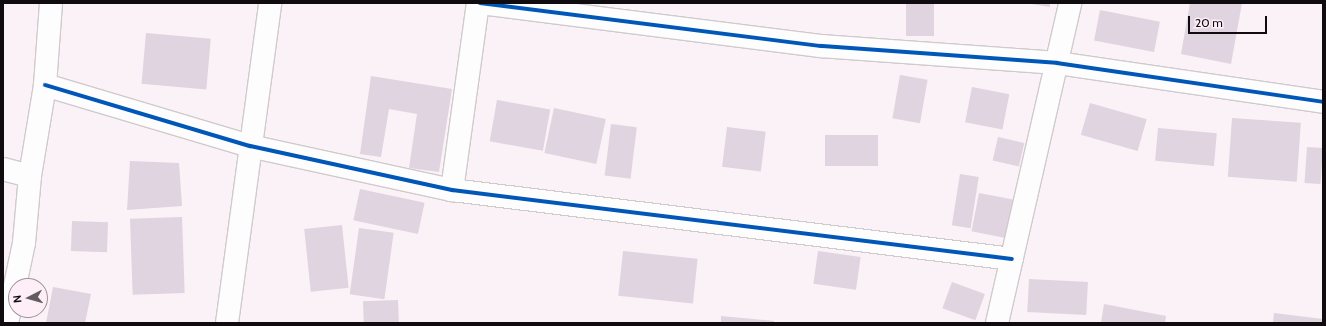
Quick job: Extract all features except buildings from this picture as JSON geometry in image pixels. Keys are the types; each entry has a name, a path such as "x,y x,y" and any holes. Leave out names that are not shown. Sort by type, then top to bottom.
{"street":[{"path":"7,323 24,243 30,176 46,85 52,3"},
{"path":"227,323 270,3"},
{"path":"452,190 479,3 821,46 1057,63 1323,102"},
{"path":"997,323 1070,3"},
{"path":"46,85 250,146 452,190 1012,259"},
{"path":"3,169 30,176"}],"cycle path":[{"path":"480,3 821,46 1057,63 1323,102"},
{"path":"45,85 250,146 452,190 1012,259"}]}
